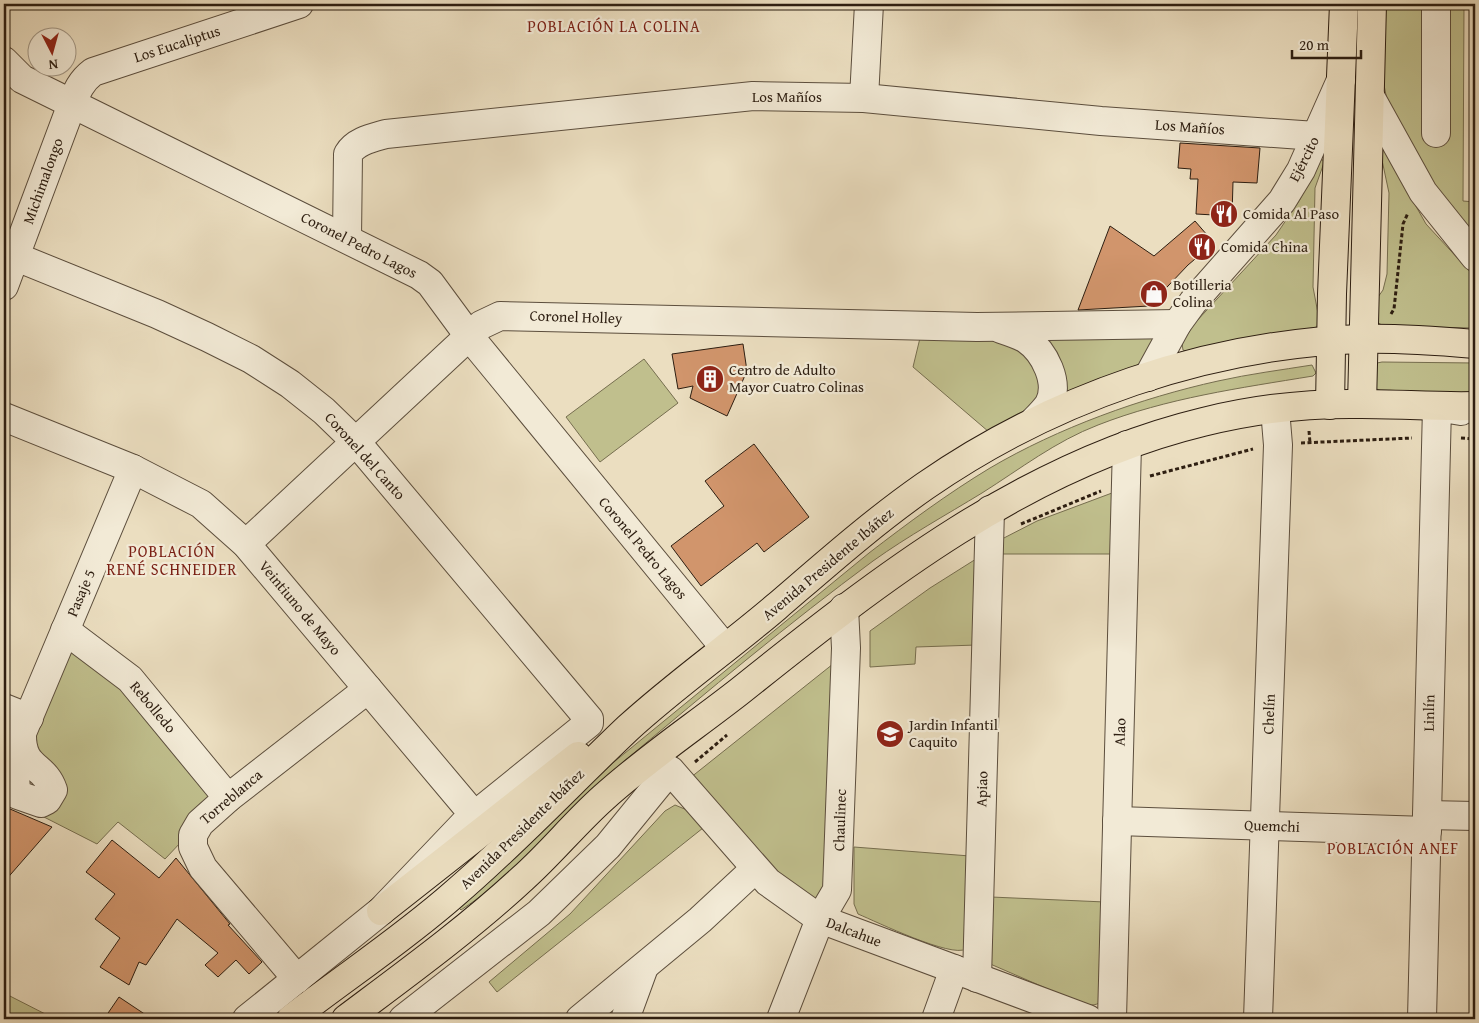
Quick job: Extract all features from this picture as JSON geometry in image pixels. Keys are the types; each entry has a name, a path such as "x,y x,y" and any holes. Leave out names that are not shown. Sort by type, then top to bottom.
{"main road":[{"name":"Ejército","path":"1330,405 1344,4"},
{"path":"1362,404 1372,4"},
{"name":"Avenida Presidente Ibáñez","path":"291,1019 452,896 634,723 877,521 927,485 1034,421 1148,377 1250,352 1331,341 1364,339 1475,344"},
{"path":"346,1019 511,889 633,771 703,719 844,608 914,558 990,510 1052,477 1127,446 1204,422 1275,409 1330,405 1475,406"},
{"path":"670,770 703,719"},
{"path":"381,911 554,772 587,750 634,723"}],"street":[{"name":"Los Eucaliptus","path":"72,104 80,84 93,72 299,4"},
{"path":"864,98 869,4"},
{"path":"1436,4 1436,133"},
{"name":"Coronel Pedro Lagos","path":"4,63 22,79 347,238 419,275 430,283 469,336 725,648"},
{"name":"Ejército","path":"1148,377 1177,324 1282,201 1300,170 1342,78"},
{"name":"Los Mañíos","path":"347,238 348,154 352,147 372,138 396,133 754,96 864,98 1101,121 1316,136"},
{"path":"1371,98 1423,192 1475,256"},
{"name":"Michimalongo","path":"4,286 9,255 72,104"},
{"name":"Coronel del Canto","path":"9,255 207,336 251,359 290,384 324,411 357,443 590,721 474,815"},
{"name":"Coronel Holley","path":"246,544 357,443 469,336 490,320 516,315 742,323 995,327 1177,324"},
{"name":"Coronel Holley","path":"995,327 1027,340 1041,354 1051,373 1054,390 1049,403 1034,421"},
{"path":"1437,407 1475,414"},
{"name":"Linlín","path":"1422,1019 1437,407"},
{"name":"Chelín","path":"1258,1019 1278,445 1275,409"},
{"name":"Veintiuno de Mayo","path":"4,417 133,469 201,504 246,544 474,815"},
{"name":"Alao","path":"1112,1019 1127,446"},
{"name":"Pasaje 5","path":"22,746 22,733 133,469"},
{"name":"Apiao","path":"936,1019 966,974 990,510"},
{"name":"Chaulinec","path":"781,1019 820,919 834,895 838,878 846,648 844,608"},
{"name":"Rebolledo","path":"65,630 130,678 228,798"},
{"name":"Torreblanca","path":"297,979 196,858 193,847 196,828 228,798 368,688"},
{"path":"4,708 29,718"},
{"path":"403,1019 539,913 608,846 670,770"},
{"name":"Dalcahue","path":"670,770 755,869 786,896 820,919 1088,1019"},
{"path":"247,1019 381,911 474,815"},
{"name":"Quemchi","path":"1117,821 1265,826 1427,823 1475,816"},
{"path":"580,1019 700,920 755,869"},
{"path":"625,1019 644,968"}],"path":[{"path":"987,541 1051,511 1127,482 1239,451 1278,445 1436,438"}],"shaded area":[{"path":"1384,4 1464,4 1463,201 1475,202 1475,239 1443,201 1387,100 1384,85"},
{"path":"1383,148 1426,224 1475,277 1475,328 1383,326 1376,321 1378,297 1383,290 1387,274 1389,193 1382,160"},
{"path":"1320,160 1325,160 1315,188 1313,287 1319,319 1317,327 1189,352 1183,350 1184,339 1194,324 1276,235 1299,201"},
{"path":"1040,334 1154,336 1155,340 1140,364 1131,370 1094,381 1066,394"},
{"path":"920,338 1011,338 1024,347 1047,390 1028,410 989,432 913,367"},
{"path":"644,359 678,403 600,462 566,417"},
{"path":"1382,362 1475,363 1475,394 1386,393 1372,387 1372,364"},
{"path":"1312,365 1316,373 1313,376 1177,401 1098,425 1053,447 900,543 873,561 811,609 688,708 586,796 506,876 461,910 459,908 614,762 869,553 928,509 974,478 1016,453 1043,440 1130,405 1218,381"},
{"path":"1120,490 1116,554 1001,554 1000,540 1037,521"},
{"path":"976,559 977,645 916,647 915,664 870,667 870,631 930,588"},
{"path":"70,645 126,685 213,795 182,841 165,859 118,822 97,844 42,816 35,723"},
{"path":"838,660 830,879 817,898 810,898 784,883 690,778"},
{"path":"675,805 687,810 703,828 497,992 489,982 570,914 665,811"},
{"path":"854,847 970,856 966,949 958,950 930,944 858,914 854,904"},
{"path":"991,897 1105,902 1102,1001 1094,1005 1080,1003 988,963"},
{"path":"4,993 55,1019 4,1019"}],"building":[{"path":"1180,143 1260,148 1257,183 1233,182 1232,216 1196,214 1198,179 1190,179 1191,169 1178,168"},
{"path":"1195,221 1214,243 1188,265 1149,306 1078,310 1110,226 1154,256"},
{"name":"Centro de Adulto Mayor Cuatro Colinas","path":"743,344 747,371 727,416 690,398 693,386 678,389 672,354"},
{"path":"754,444 809,517 764,552 757,543 701,586 671,546 724,506 705,481"},
{"path":"10,809 52,827 4,882 4,816"},
{"path":"112,840 159,878 176,858 230,924 228,925 262,962 249,974 236,960 218,977 205,965 218,953 177,919 146,965 139,962 129,985 100,967 120,938 95,919 115,894 86,872"},
{"path":"119,997 152,1019 104,1019"}],"place":[{"name":"Comida Al Paso","path":"1224,214"},
{"name":"Comida China","path":"1202,247"},
{"name":"Botilleria Colina","path":"1154,294"},
{"name":"Centro de Adulto Mayor Cuatro Colinas","path":"710,379"},
{"name":"Jardin Infantil Caquito","path":"890,734"}],"district":[{"name":"POBLACIÓN LA COLINA","path":"614,26"},
{"name":"POBLACIÓN RENÉ SCHNEIDER","path":"172,560"},
{"name":"POBLACIÓN ANEF","path":"1393,848"}]}
